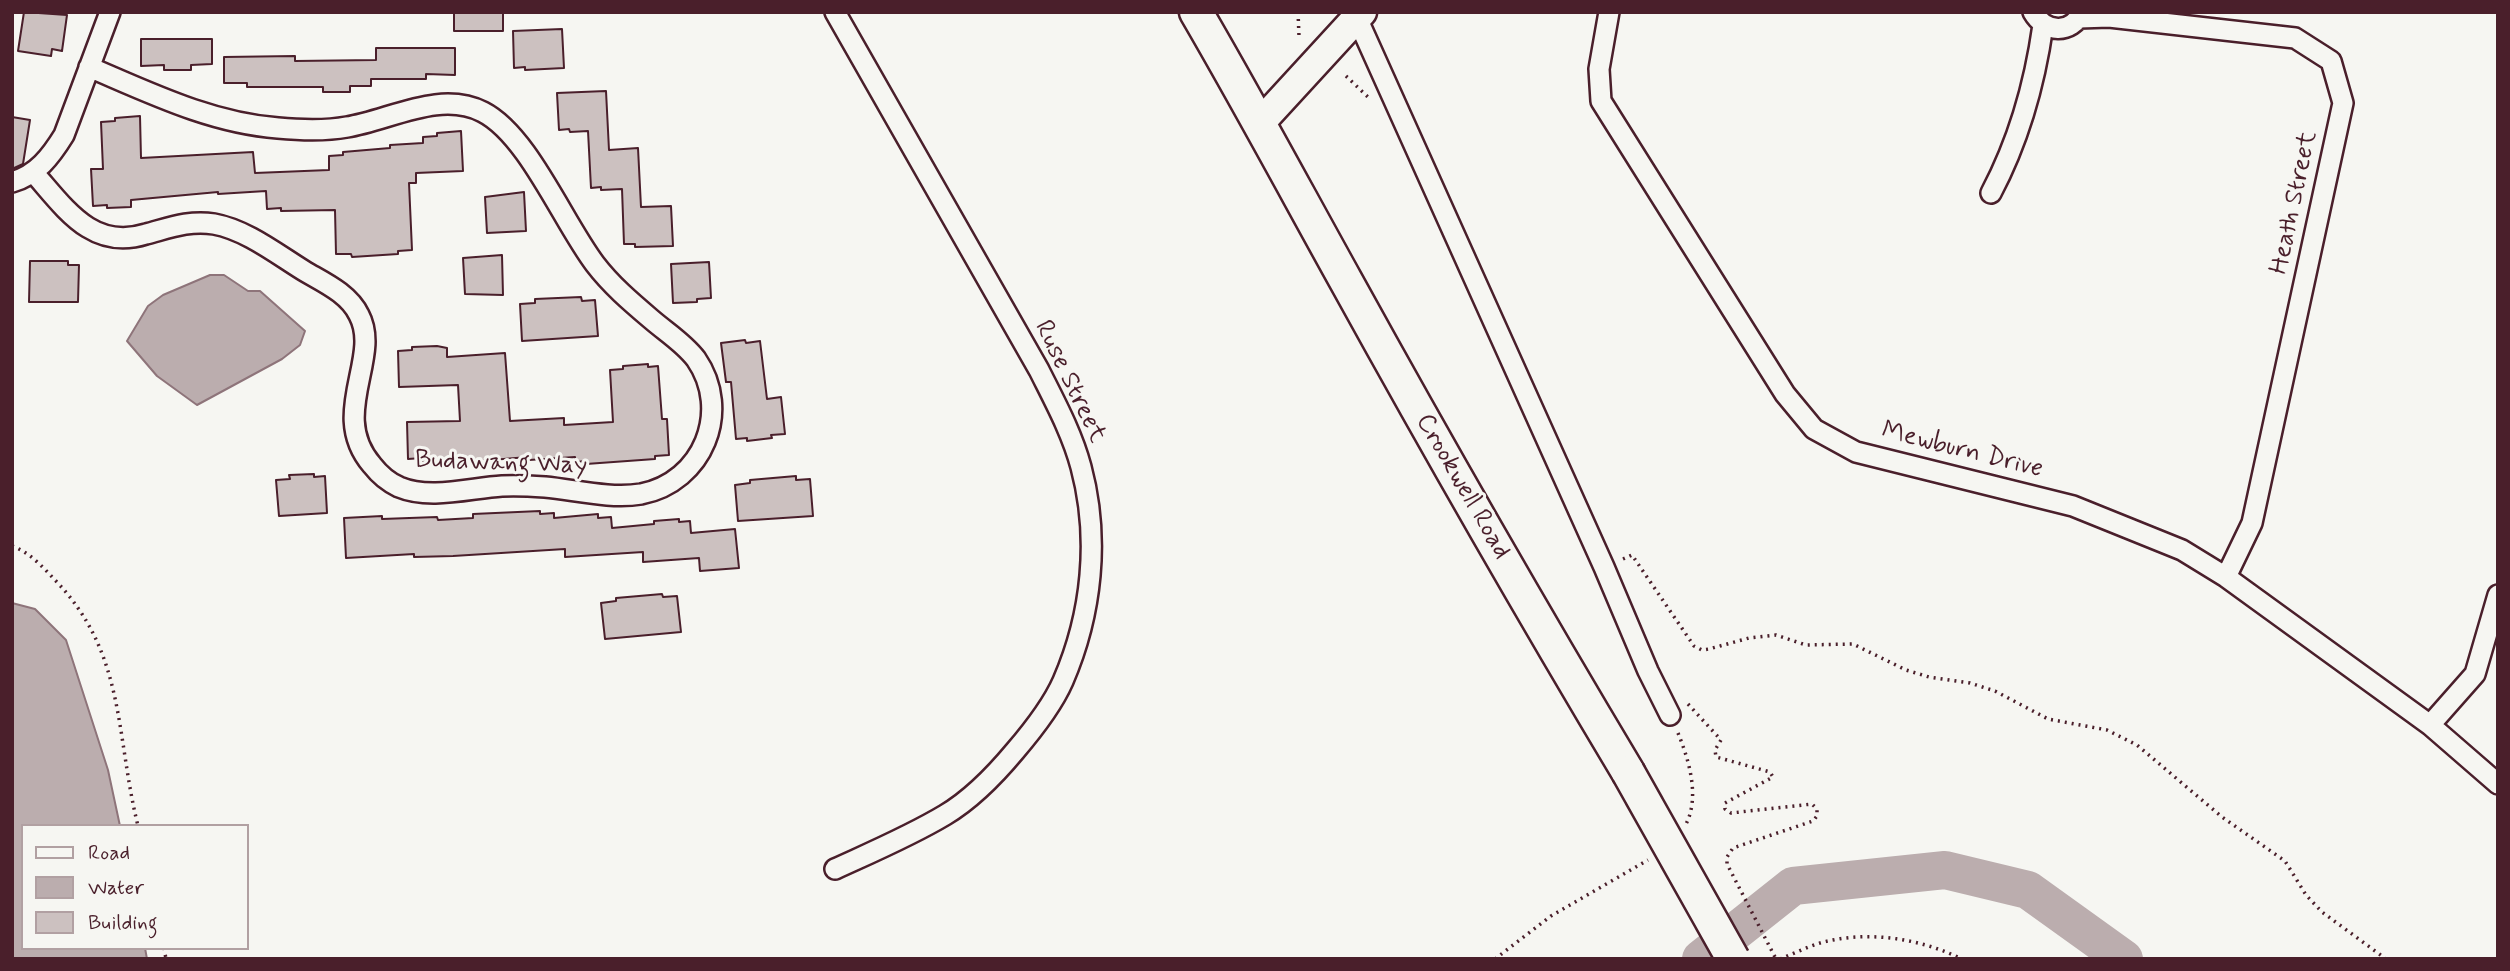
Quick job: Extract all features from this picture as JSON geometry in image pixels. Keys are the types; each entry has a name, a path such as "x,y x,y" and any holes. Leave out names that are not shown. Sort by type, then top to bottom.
{"main road":[{"name":"Crookwell Road","path":"1196,12 1261,122 1429,429 1564,665 1629,772 1733,959"}],"street":[{"path":"12,183 33,172 54,152 64,135 110,12"},
{"name":"Ruse Street","path":"835,12 1039,370 1066,424 1081,467 1090,515 1091,569 1083,624 1062,682 1030,733 995,775 946,814 835,869"},
{"name":"Mewburn Drive","path":"1609,12 1599,69 1601,101 1785,394 1814,429 1856,452 2073,506 2182,550 2226,577 2430,725 2498,784"},
{"path":"1261,122 1360,15 1648,671 1670,715"},
{"path":"1991,193 2007,163 2046,22 2068,27 2081,15"},
{"name":"Heath Street","path":"2081,15 2105,15 2295,38 2331,61 2343,103 2252,523 2226,577"},
{"name":"Budawang Way","path":"33,172 75,219 105,236 133,238 180,224 214,224 232,229 254,241 345,297 356,309 365,332 354,408 359,446 374,468 386,480 401,488 430,492 521,486 635,495 668,484 684,473 697,459 706,443 711,425 710,388 704,372 692,355 607,279 571,229 516,139 500,123 481,110 462,105 439,104 346,127 280,129 247,125 211,116 89,67"},
{"path":"2430,725 2474,674 2498,596"}],"path":[{"path":"1298,12 1299,36"},
{"path":"1346,76 1373,101"},
{"path":"12,546 21,549 46,570 75,600 89,623 106,661 115,694 138,824"},
{"path":"1604,567 1632,555 1694,646 1702,650 1749,638 1776,635 1806,645 1853,644 1906,670 1929,677 1970,683 1994,691 2048,719 2107,730 2137,745 2222,817 2285,861 2306,895 2322,912 2386,959"},
{"path":"1683,695 1687,703 1721,740 1715,750 1716,757 1770,772 1773,777 1725,803 1725,809 1731,813 1812,804 1817,809 1817,816 1813,821 1733,848 1727,857 1727,864 1769,948 1778,959 1822,943 1881,935 1944,950 1962,959"},
{"path":"1670,715 1682,744 1692,789 1691,810 1682,831"},
{"path":"1495,959 1550,916 1655,855"}],"water":[{"path":"210,275 224,275 248,291 260,291 305,331 300,345 282,359 197,405 157,376 127,341 148,306 163,295"},
{"path":"12,603 35,609 66,640 108,770 120,824 21,824 21,950 145,950 147,959 12,959"}],"building":[{"path":"24,12 67,15 62,51 52,49 51,56 18,51"},
{"path":"454,12 503,12 503,31 454,31"},
{"path":"562,29 564,68 514,68 513,31"},
{"path":"141,39 212,39 212,64 191,65 191,70 164,70 164,65 141,66"},
{"path":"376,48 455,48 455,75 426,74 426,79 371,79 371,86 350,86 350,92 323,92 323,87 247,87 247,83 224,83 224,57 295,56 295,61 376,60"},
{"path":"606,91 609,150 638,148 641,207 671,206 673,246 635,247 635,244 624,244 622,189 591,188 588,131 559,130 557,93"},
{"path":"140,116 141,158 253,152 255,173 329,170 329,156 343,155 343,152 390,148 390,145 423,143 423,137 461,131 463,171 416,173 416,183 409,183 412,250 398,251 398,254 352,257 351,254 336,254 335,210 267,209 266,191 218,192 131,200 131,207 93,206 91,169 103,169 101,122"},
{"path":"12,117 30,120 23,164 12,169"},
{"path":"524,192 526,231 487,233 485,197"},
{"path":"502,255 503,295 465,294 463,258"},
{"path":"30,261 68,261 68,265 79,265 78,302 29,302"},
{"path":"709,262 711,298 697,299 697,302 673,303 671,264"},
{"path":"581,297 582,301 595,300 598,336 522,341 520,304 535,303 535,299"},
{"path":"745,340 746,343 760,341 767,399 781,397 785,434 747,441 747,438 736,439 731,382 726,382 721,343"},
{"path":"412,347 447,348 447,357 505,353 510,421 564,418 564,425 613,422 610,370 623,369 623,366 658,366 662,419 667,419 669,455 655,456 655,459 586,464 586,461 575,462 575,457 529,460 528,457 467,462 422,462 422,458 408,459 407,422 460,421 458,385 399,387 398,351 412,350"},
{"path":"314,474 314,477 325,476 327,513 279,516 276,480 290,479 289,475"},
{"path":"796,476 796,480 810,479 813,516 738,521 735,485 750,483 750,480"},
{"path":"540,511 540,514 554,513 554,518 598,514 598,518 611,517 612,528 679,519 679,522 690,521 691,533 735,529 739,568 700,571 699,558 643,562 643,552 565,557 565,549 453,556 414,557 414,554 346,558 344,518 437,517 438,520 473,518 473,514"},
{"path":"662,594 663,597 677,596 681,632 605,639 601,603 616,601 616,598"}],"waterway":[{"path":"1701,959 1793,886 1945,870 2028,890 2124,959"}]}
